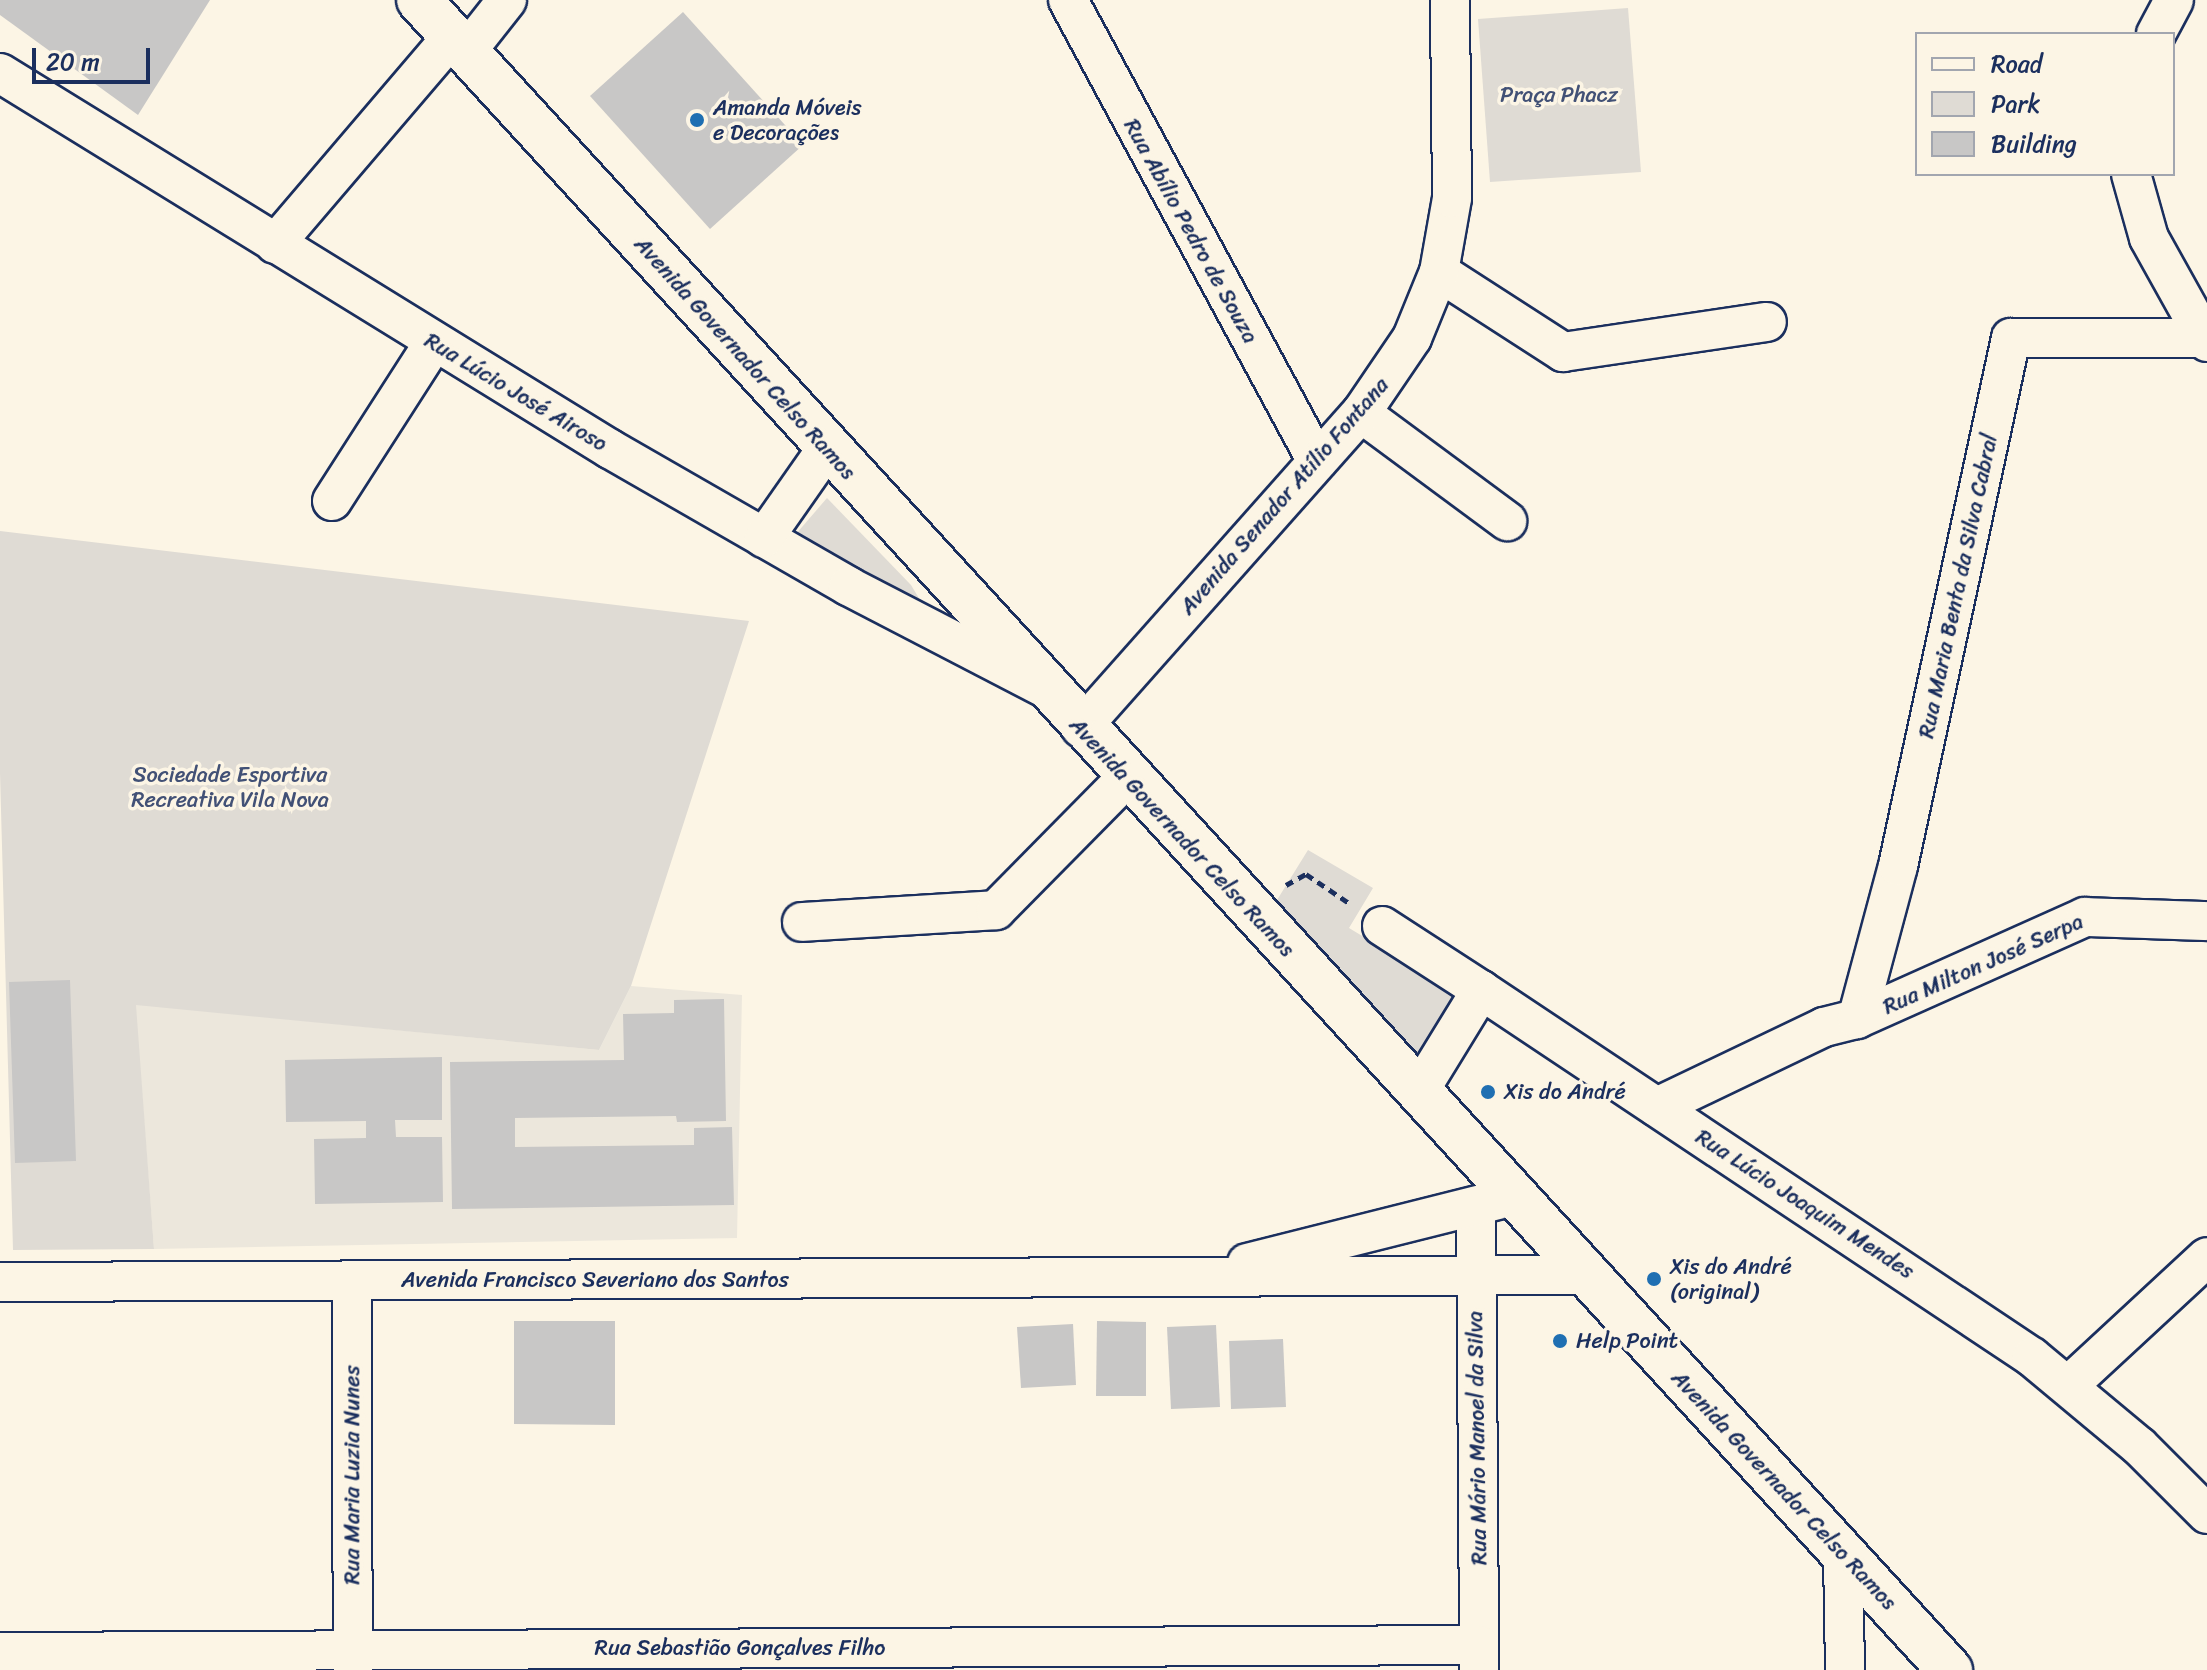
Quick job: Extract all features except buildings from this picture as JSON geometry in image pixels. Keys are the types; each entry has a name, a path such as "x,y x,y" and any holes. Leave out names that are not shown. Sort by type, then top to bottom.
{"main road":[{"name":"Avenida Governador Celso Ramos","path":"419,0 1081,728 1418,1093 1494,1201 1585,1275 1950,1670"}],"street":[{"path":"275,244 459,45 507,0"},
{"name":"Rua Abílio Pedro de Souza","path":"1068,0 1317,461"},
{"name":"Avenida Senador Atílio Fontana","path":"1081,728 1361,413 1412,338 1439,272 1452,198 1453,0"},
{"path":"2157,32 2174,0"},
{"name":"Rua Lúcio José Airoso","path":"0,73 434,342 764,538 1046,689"},
{"path":"2132,176 2149,238 2205,340"},
{"path":"1439,272 1563,352 1767,322"},
{"name":"Rua Maria Benta da Silva Cabral","path":"1857,1019 1898,866 2011,338 2205,340"},
{"path":"332,501 434,342"},
{"path":"1361,413 1507,521"},
{"path":"764,538 827,448"},
{"path":"802,922 996,910 1127,777"},
{"name":"Rua Milton José Serpa","path":"1664,1111 1824,1027 1857,1019 2085,917 2207,921"},
{"name":"Rua Lúcio Joaquim Mendes","path":"1382,926 1664,1111 2069,1385 2193,1480 2207,1514"},
{"path":"1418,1093 1481,990"},
{"name":"Avenida Francisco Severiano dos Santos","path":"1190,1278 1494,1201"},
{"name":"Rua Mário Manoel da Silva","path":"1479,1657 1476,1278 1494,1201"},
{"path":"2069,1385 2207,1257"},
{"name":"Avenida Francisco Severiano dos Santos","path":"0,1282 1476,1278 1585,1275"},
{"name":"Rua Maria Luzia Nunes","path":"352,1281 353,1660"},
{"path":"1843,1555 1845,1670"},
{"name":"Rua Sebastião Gonçalves Filho","path":"0,1652 353,1660 1479,1657"}],"path":[{"path":"1246,906 1306,874 1382,926"}],"shaded area":[{"path":"631,986 742,995 737,1238 154,1249 135,1004 599,1050"}],"green space":[{"name":"Praça Phacz","path":"1628,8 1641,172 1490,182 1478,19"},
{"path":"827,498 911,585 923,605 796,534"},
{"name":"Sociedade Esportiva Recreativa Vila Nova","path":"0,531 749,621 631,986 599,1050 136,1005 154,1249 13,1250 0,773"},
{"path":"1308,850 1373,888 1349,928 1455,992 1418,1053 1277,900"}],"place":[{"name":"Amanda Móveis e Decorações","path":"697,120"},
{"name":"Xis do André","path":"1488,1092"},
{"name":"Xis do André (original)","path":"1654,1279"},
{"name":"Help Point","path":"1560,1341"}]}
